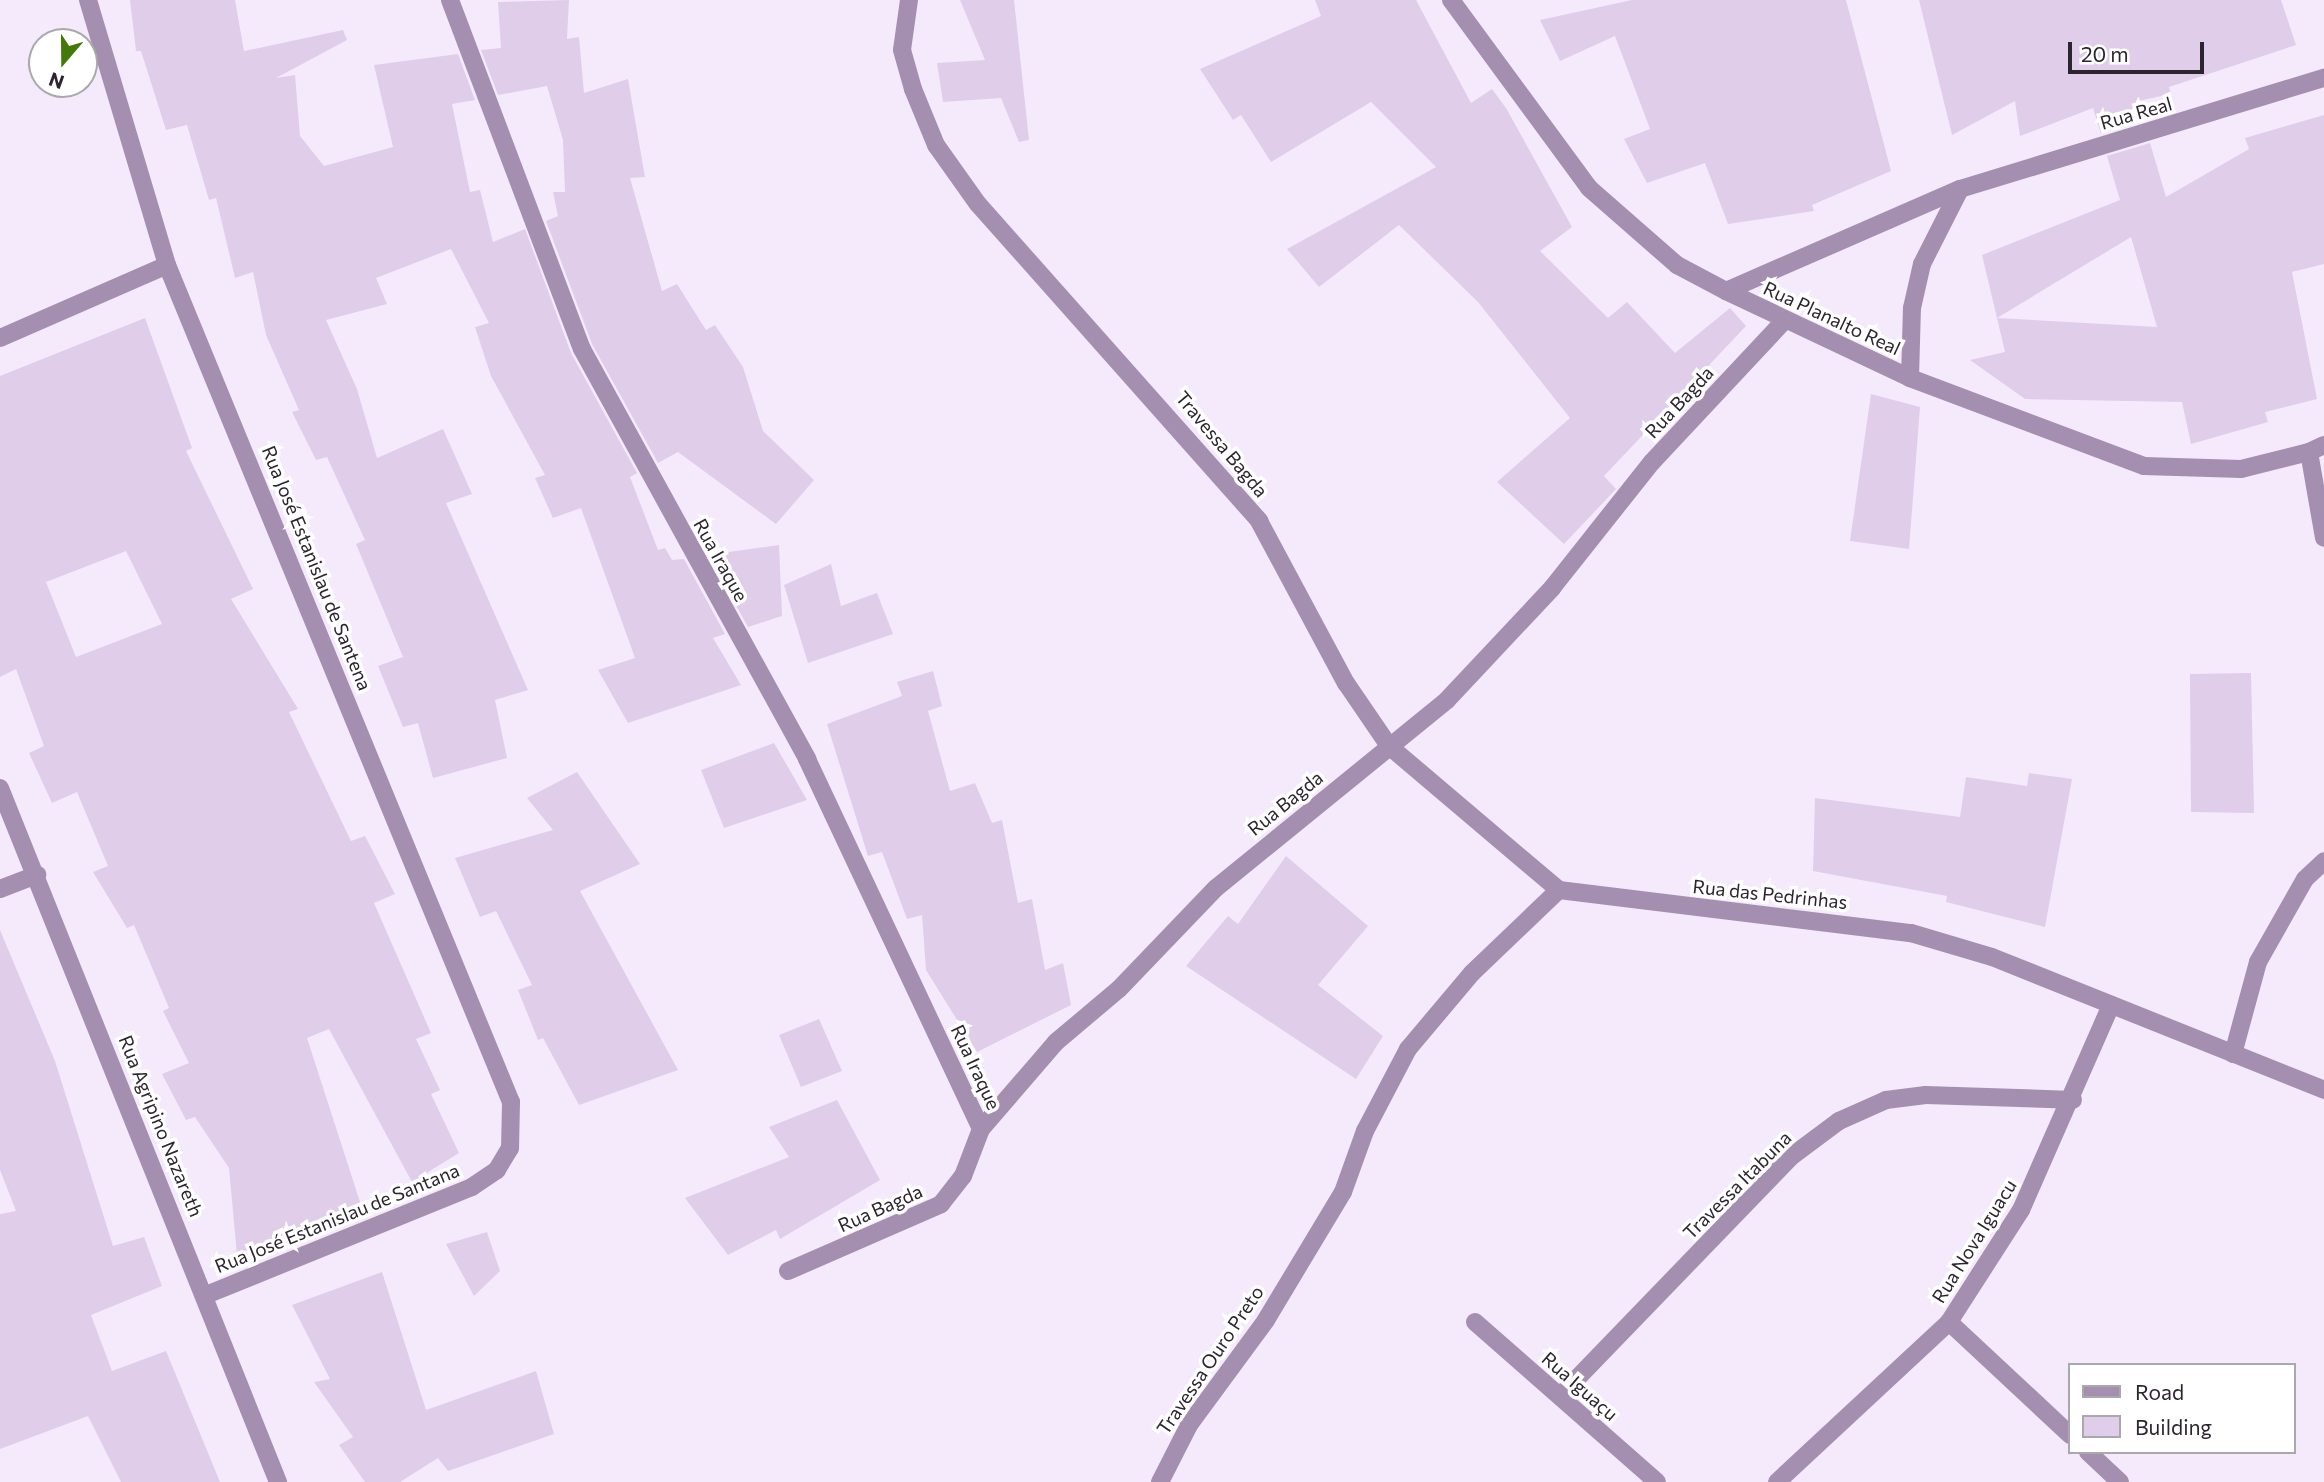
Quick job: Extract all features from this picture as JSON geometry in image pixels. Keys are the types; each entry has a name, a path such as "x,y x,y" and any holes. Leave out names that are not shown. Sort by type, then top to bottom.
{"street":[{"name":"Rua José Estanislau de Santena","path":"88,0 167,265 495,1062 510,1102 510,1148"},
{"name":"Rua Iraque","path":"450,0 582,349 807,759 981,1129"},
{"name":"Travessa Bagda","path":"909,0 902,50 936,145 978,204 1259,521 1346,682 1390,746 1559,890"},
{"name":"Rua Planalto Real","path":"1456,1 1589,188 1677,265 1726,291 1784,321 1910,378 2144,466 2241,469 2316,448"},
{"name":"Rua Real","path":"1726,291 1960,189 2324,78"},
{"path":"1910,378 1912,308 1923,264 1960,189"},
{"path":"0,338 167,265"},
{"name":"Rua Bagda","path":"788,1271 941,1204 963,1176 981,1129 1056,1042 1137,971 1216,888 1447,700 1552,588 1652,462 1784,321"},
{"path":"2316,448 2324,538"},
{"name":"Rua Agripino Nazareth","path":"0,788 206,1295 278,1482"},
{"path":"2233,1054 2258,962 2305,879 2324,861"},
{"path":"0,890 37,875"},
{"name":"Rua das Pedrinhas","path":"1559,890 1910,933 1992,957 2324,1090"},
{"name":"Travessa Ouro Preto","path":"1160,1482 1189,1425 1254,1339 1343,1192 1365,1131 1408,1049 1472,974 1559,890"},
{"name":"Rua Nova Iguacu","path":"1777,1482 1949,1322 2021,1210 2073,1100 2111,1005"},
{"name":"Travessa Itabuna","path":"1561,1395 1792,1156 1839,1121 1886,1100 1926,1095 2073,1100"},
{"name":"Rua José Estanislau de Santana","path":"206,1295 472,1187 497,1170 510,1148"},
{"name":"Rua Iguaçu","path":"1475,1322 1657,1482"},
{"path":"1949,1322 2068,1433"},
{"path":"2090,1454 2120,1482"}],"building":[{"path":"130,0 235,0 244,51 343,30 347,40 276,78 295,75 300,136 324,166 393,147 374,65 458,54 475,100 452,104 470,192 480,190 493,242 525,229 571,353 637,473 630,477 658,550 665,548 672,560 684,559 725,634 713,638 741,685 628,723 598,670 635,658 581,508 553,518 535,478 545,475 491,376 475,327 489,323 451,249 376,278 387,304 326,320 357,389 377,458 443,429 472,494 446,503 528,690 495,700 507,758 433,778 418,723 403,727 378,666 403,657 356,544 365,540 327,457 316,460 292,412 299,410 266,335 253,272 235,278 216,198 209,200 187,125 166,130 141,51 136,51"},
{"path":"569,0 567,39 579,37 584,93 628,79 645,177 630,178 662,291 677,284 706,330 715,325 743,367 763,431 814,480 776,524 678,452 658,463 592,344 546,221 558,216 553,192 565,192 563,140 547,86 498,95 481,50 501,48 498,2"},
{"path":"960,0 1014,0 1029,140 1019,142 1001,98 943,102 937,63 985,60"},
{"path":"1315,0 1416,0 1471,103 1492,89 1506,108 1572,227 1540,251 1608,318 1627,302 1675,353 1730,308 1746,326 1604,476 1616,489 1564,544 1497,482 1570,418 1478,302 1399,225 1319,287 1287,249 1436,167 1371,102 1271,162 1241,115 1233,120 1200,69 1321,16"},
{"path":"1632,0 1846,0 1891,171 1812,205 1814,211 1728,224 1705,163 1647,183 1624,139 1650,129 1615,36 1560,61 1540,20"},
{"path":"1919,0 2281,0 2296,45 2169,87 2171,94 2138,101 2144,121 2101,134 2093,108 2020,136 2015,101 1952,135"},
{"path":"2324,115 2324,264 2292,272 2317,399 2265,412 2268,422 2191,444 2182,402 2025,399 1970,360 2005,352 1982,255 2120,200 2107,156 2150,143 2166,197 2249,149 2245,138","holes":["2131,237 2157,327 1997,318"]},
{"path":"145,318 192,448 186,451 253,589 231,599 298,709 289,712 351,841 365,836 395,894 374,903 431,1033 416,1039 440,1090 431,1094 459,1153 412,1182 329,1029 307,1038 361,1205 237,1255 229,1168 195,1117 186,1120 162,1074 189,1063 163,1011 169,1008 134,925 127,928 93,872 108,866 77,792 52,803 29,753 44,746 16,669 0,677 0,376","holes":["126,551 162,624 76,657 46,582"]},
{"path":"1871,394 1920,407 1909,549 1850,541"},
{"path":"779,545 782,616 748,627 708,555"},
{"path":"831,564 841,606 877,593 893,634 808,663 784,585"},
{"path":"933,671 942,706 928,711 950,791 975,783 992,823 1002,820 1018,903 1032,899 1045,970 1063,963 1071,1005 977,1052 926,970 922,915 907,919 882,852 868,856 827,724 902,696 897,682"},
{"path":"2251,673 2254,813 2191,812 2190,674"},
{"path":"774,743 807,800 724,828 701,770"},
{"path":"577,772 640,864 580,891 678,1070 579,1105 543,1038 538,1040 518,990 532,985 496,911 480,917 455,858 553,830 527,798"},
{"path":"2029,773 2072,779 2045,927 1946,902 1947,896 1813,871 1815,798 1960,817 1966,777 2027,786"},
{"path":"1286,856 1368,926 1318,985 1383,1036 1356,1079 1186,966 1228,916 1238,924"},
{"path":"0,930 55,1061 113,1246 144,1237 162,1286 91,1315 112,1371 166,1351 220,1482 121,1482 88,1416 0,1449 0,1214 16,1211 0,1170"},
{"path":"819,1019 842,1071 801,1087 779,1035"},
{"path":"837,1100 880,1180 780,1239 776,1230 728,1255 685,1198 789,1157 769,1127"},
{"path":"487,1232 500,1271 474,1296 446,1244"},
{"path":"382,1272 426,1410 536,1371 554,1434 448,1471 438,1458 400,1482 365,1482 339,1445 353,1437 314,1382 330,1379 292,1305"}]}
